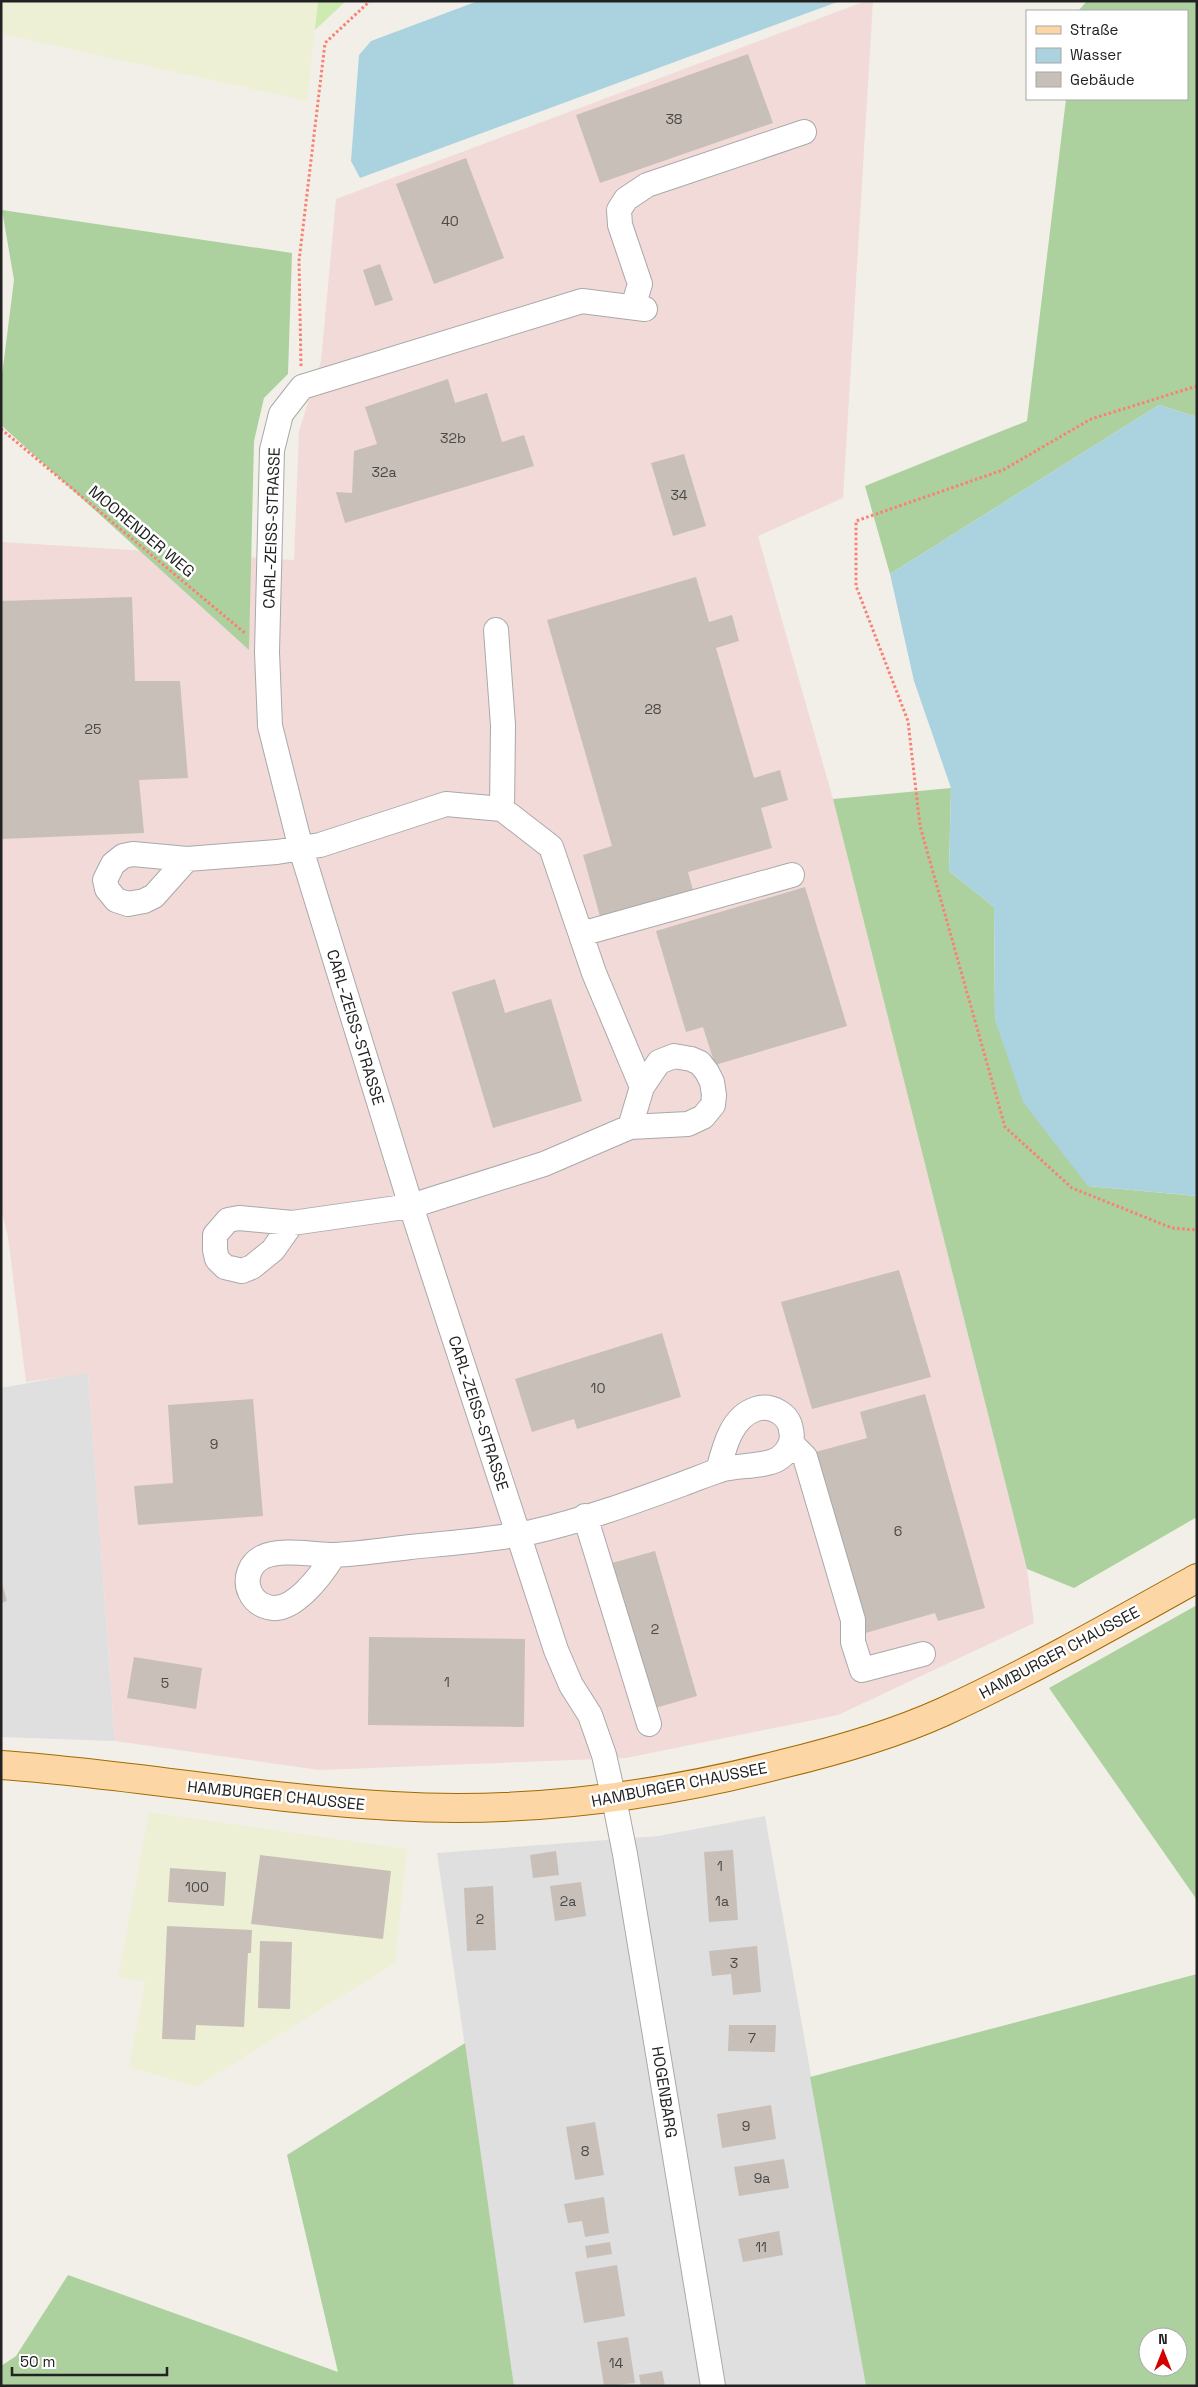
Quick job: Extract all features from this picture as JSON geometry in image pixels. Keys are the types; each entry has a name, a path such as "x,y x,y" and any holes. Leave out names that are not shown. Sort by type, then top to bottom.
{"main road":[{"name":"HAMBURGER CHAUSSEE","path":"1,1765 106,1774 257,1795 395,1806 498,1808 614,1799 729,1778 817,1756 941,1713 1093,1637 1197,1578"}],"street":[{"path":"302,387 582,301 639,308 640,284 620,225 619,210 626,199 647,185 804,132"},
{"name":"CARL-ZEISS-STRASSE","path":"302,387 281,414 272,450 267,652 270,726 301,849 411,1206 520,1534 556,1650 564,1672 593,1723 604,1755 614,1799"},
{"path":"496,630 503,725 502,809"},
{"path":"187,859 301,849 382,826 446,804 502,809 551,847 594,973 642,1087"},
{"path":"581,934 792,875"},
{"path":"292,1223 411,1206 544,1164 630,1127 688,1124 703,1117 712,1105 714,1095 712,1082 700,1063 691,1059 674,1056 659,1062 642,1087 630,1127"},
{"path":"334,1555 488,1540 550,1528 718,1471 776,1460 785,1453 791,1443 792,1430 785,1417 775,1409 762,1407 750,1411 740,1419 729,1435 718,1471"},
{"path":"791,1443 805,1457 853,1620 853,1642 862,1670 922,1654"},
{"path":"585,1516 649,1724"},
{"name":"HOGENBARG","path":"614,1799 625,1854 713,2386"}],"path":[{"path":"302,387 299,261 325,43 370,1"},
{"path":"1197,386 1091,419 1003,470 856,521 856,586 908,721 920,826 1005,1127 1072,1188 1172,1228 1197,1230"},
{"name":"MOORENDER WEG","path":"1,429 267,652"}],"shaded area":[{"path":"866,1 873,1 843,498 758,536 833,799 1027,1569 1034,1623 838,1715 626,1758 319,1770 115,1741 88,1373 26,1382 8,1237 1,1208 1,542 294,560 299,431 321,361 336,199"},
{"path":"88,1372 115,1741 1,1737 1,1388"},
{"path":"765,1816 866,2386 514,2386 437,1853 658,1836"}],"green space":[{"path":"1,1 318,1 307,101 1,34"},
{"path":"318,1 346,1 315,30"},
{"path":"1087,1 1197,1 1197,417 1159,405 890,574 865,486 1027,421 1066,100 1188,100 1188,10 1079,10"},
{"path":"2,210 292,253 288,374 264,398 254,441 249,650 1,425 1,383 14,280"},
{"path":"951,788 949,871 994,907 995,1020 1088,1186 1197,1196 1197,1517 1074,1588 1027,1569 833,799"},
{"path":"1197,1605 1197,1900 1049,1688"},
{"path":"149,1812 407,1849 395,1963 196,2087 129,2067 145,1982 118,1977"},
{"path":"1197,1974 1197,2386 866,2386 810,2077"},
{"path":"465,2043 514,2386 1,2386 1,2366 16,2356 68,2275 338,2372 287,2155"}],"water":[{"path":"478,1 840,1 360,178 351,161 359,55 371,41"},
{"path":"1159,405 1197,417 1197,1196 1088,1186 1023,1102 995,1020 994,907 949,871 951,788 914,681 890,574"}],"building":[{"path":"748,54 773,123 600,183 576,115"},
{"path":"466,158 504,258 434,284 396,184"},
{"path":"380,264 393,300 375,306 363,270"},
{"path":"448,379 455,403 487,393 502,442 524,435 534,466 345,523 336,492 352,493 354,451 377,444 365,407"},
{"path":"684,454 706,526 673,536 651,463"},
{"path":"696,577 709,622 732,615 739,641 716,648 754,778 780,770 788,800 761,808 772,848 688,872 694,894 601,920 583,855 612,846 547,620"},
{"path":"132,597 135,681 180,681 188,778 139,780 144,833 1,839 1,601"},
{"path":"805,887 847,1026 715,1065 703,1027 686,1032 656,931"},
{"path":"495,979 505,1013 551,999 582,1101 493,1128 452,992"},
{"path":"899,1270 931,1377 812,1409 781,1302"},
{"path":"662,1333 681,1397 577,1429 574,1419 532,1432 515,1379"},
{"path":"925,1394 985,1608 938,1621 935,1613 862,1634 812,1453 867,1438 860,1412"},
{"path":"253,1399 263,1516 138,1525 134,1486 173,1483 168,1405"},
{"path":"655,1551 697,1696 655,1708 612,1563"},
{"path":"1,1580 7,1601 1,1603"},
{"path":"369,1637 525,1639 524,1727 368,1725"},
{"path":"134,1657 202,1668 196,1709 127,1698"},
{"path":"733,1850 738,1920 709,1922 704,1852"},
{"path":"556,1851 559,1875 533,1878 530,1855"},
{"path":"260,1855 391,1871 383,1939 251,1924"},
{"path":"170,1868 226,1872 224,1906 168,1902"},
{"path":"581,1882 586,1916 555,1921 550,1886"},
{"path":"493,1886 496,1950 467,1951 464,1888"},
{"path":"167,1926 252,1930 251,1953 248,1953 244,2027 196,2025 195,2040 162,2039"},
{"path":"260,1941 292,1942 290,2009 258,2008"},
{"path":"757,1946 761,1992 733,1995 731,1974 712,1976 709,1951"},
{"path":"729,2025 776,2025 775,2052 728,2051"},
{"path":"771,2105 776,2139 722,2148 717,2114"},
{"path":"595,2122 604,2175 575,2180 566,2127"},
{"path":"784,2159 789,2188 739,2196 734,2167"},
{"path":"604,2197 609,2233 585,2237 582,2221 568,2223 564,2204"},
{"path":"779,2231 783,2255 743,2262 738,2239"},
{"path":"610,2242 612,2254 587,2258 585,2246"},
{"path":"617,2265 625,2316 584,2323 575,2272"},
{"path":"628,2337 635,2383 604,2386 597,2342"},
{"path":"662,2371 665,2386 641,2386 639,2375"}]}
